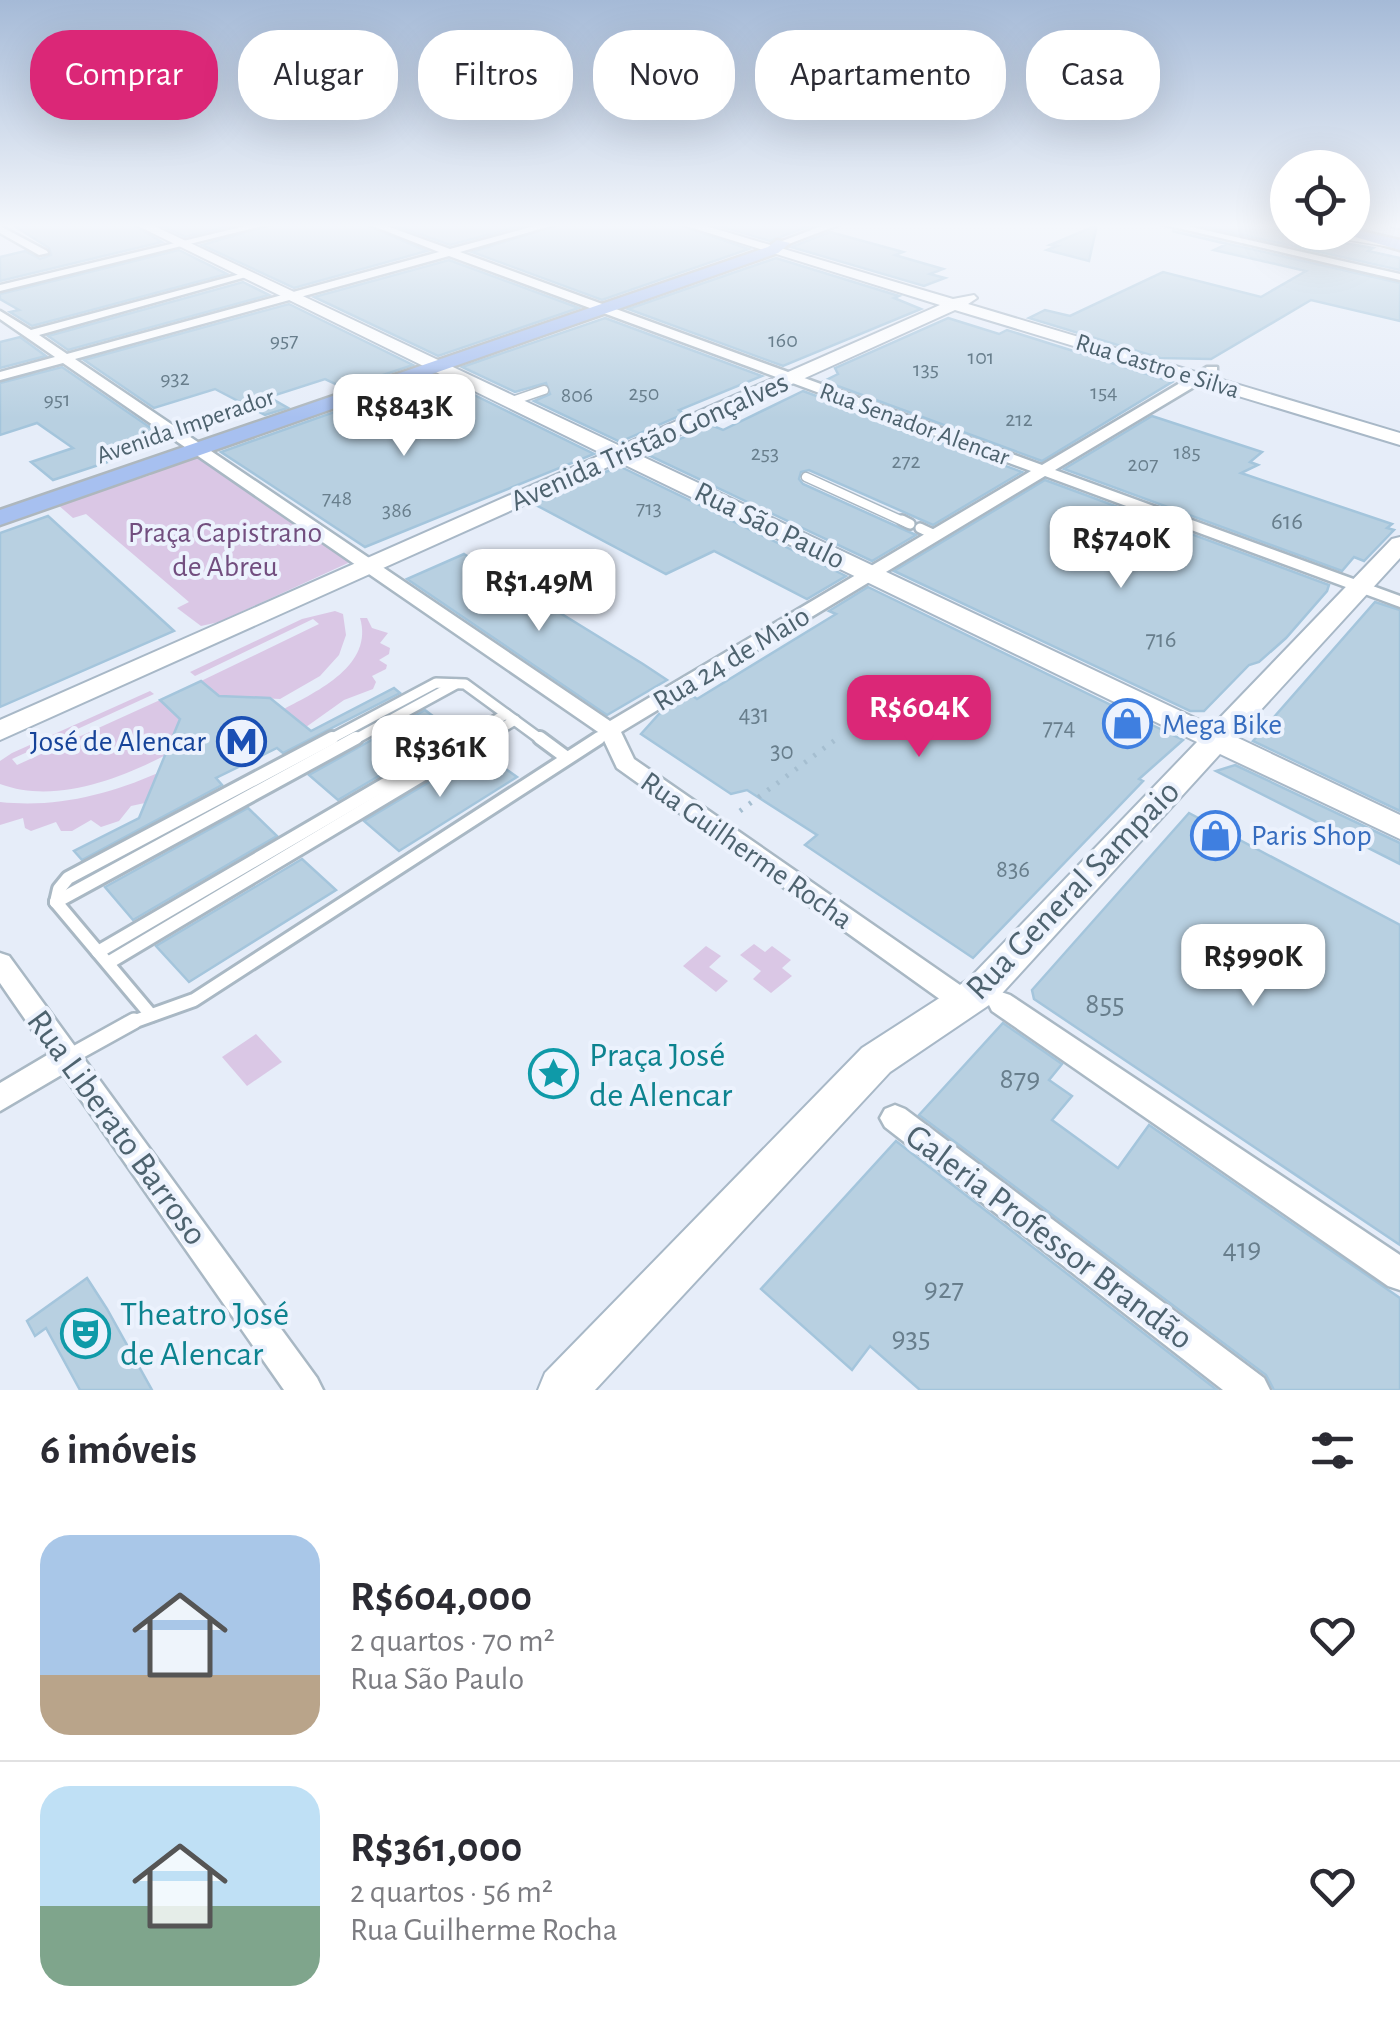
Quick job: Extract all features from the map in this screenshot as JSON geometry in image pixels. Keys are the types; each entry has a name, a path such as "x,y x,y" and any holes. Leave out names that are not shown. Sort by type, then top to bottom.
{"main road":[{"name":"Rua São Paulo","path":"276,289 1400,828"},
{"name":"Avenida Imperador","path":"0,505 192,445 648,289"},
{"name":"Rua Castro e Silva","path":"920,289 1206,373 1400,424"},
{"name":"Avenida Tristão Gonçalves","path":"0,730 962,301"},
{"name":"Rua Castro e Silva","path":"1206,373 1400,439"},
{"name":"Avenida Imperador","path":"0,518 192,445"},
{"name":"Rua General Sampaio","path":"562,1390 876,1060 983,1003 982,990 1400,544"}],"street":[{"path":"30,334 200,289"},
{"path":"0,376 313,289"},
{"name":"Rua Senador Alencar","path":"547,289 1400,602"},
{"name":"Rua Guilherme Rocha","path":"0,314 610,730 625,764 1400,1274"},
{"name":"Rua 24 de Maio","path":"610,730 871,574 922,529 1043,470 1206,373"},
{"name":"Rua Liberato Barroso","path":"0,964 305,1390"},
{"path":"0,1098 68,1057"},
{"name":"Galeria Professor Brandão","path":"895,1118 1252,1390"}],"lane":[{"path":"512,401 544,390"},
{"path":"806,478 922,529"},
{"path":"151,1015 56,902 456,683 465,684 567,758"},
{"path":"103,958 510,717"},
{"path":"68,1057 121,1026 194,1000 610,730"}],"path":[{"path":"740,810 835,740"}],"green space":[{"name":"Praça Capistrano de Abreu","path":"195,456 347,558 348,563 219,622 201,626 177,608 189,602 86,514 73,518 57,504 151,475 153,469"},
{"path":"335,611 343,614 346,635 339,655 320,676 280,699 219,696 201,681 319,624 313,619 195,676 190,672 302,619"},
{"path":"360,618 367,618 372,628 388,633 380,643 390,648 389,654 379,660 387,665 386,669 372,676 376,682 373,689 344,700 306,727 284,709 327,685 351,663 362,635"},
{"path":"150,691 154,694 12,759 17,765 160,700 180,719 164,756 105,781 63,790 21,790 0,784 0,761 12,753"},
{"path":"158,773 168,798 131,806 119,821 101,827 91,820 72,831 61,831 56,822 31,831 25,828 23,818 0,825 0,802 41,803 81,798"},
{"path":"754,944 765,952 772,946 791,960 782,968 792,976 771,993 753,979 761,971 740,955"},
{"path":"706,946 721,956 709,967 728,981 716,992 683,966"},
{"path":"256,1034 282,1062 247,1086 222,1057"}],"building":[{"path":"21,289 171,289 32,326 10,312 19,310 0,299 0,294"},
{"path":"218,289 257,289 269,295 68,350 48,336"},
{"path":"344,289 527,289 579,308 438,356 314,297"},
{"path":"572,289 634,289 602,300"},
{"path":"686,289 876,289 921,309 783,366 628,309"},
{"path":"1127,289 1229,289 1261,297 1275,289 1400,289 1400,321 1311,300 1211,359 1160,358 1029,318 1045,310 1070,316"},
{"path":"289,304 413,365 344,388 325,379 269,397 288,408 265,415 215,389 154,408 84,360"},
{"path":"605,318 762,376 679,410 684,414 620,442 534,401 550,394 546,383 515,392 462,367"},
{"path":"948,318 999,334 1007,330 1172,382 1042,461 824,381 838,374 835,368"},
{"path":"20,337 46,356 0,368 0,342"},
{"path":"62,367 164,437 112,454 117,459 53,480 31,462 73,448 37,423 0,435 0,383"},
{"path":"436,376 594,454 365,547 221,452"},
{"path":"803,391 1022,472 933,525 809,470 801,472 799,479 803,484 916,535 872,561 646,454 711,425 723,430"},
{"path":"1152,416 1262,452 1250,462 1258,465 1241,473 1392,524 1387,528 1394,530 1364,561 1354,557 1342,571 1064,469"},
{"path":"619,466 846,576 807,599 714,551 666,574 534,504"},
{"path":"1045,480 1329,585 1327,591 1286,638 1259,662 1249,665 1204,711 1190,711 894,571"},
{"path":"48,516 174,631 0,707 0,533"},
{"path":"464,554 667,680 607,715 407,579"},
{"path":"868,587 1183,740 1139,779 1143,781 973,958 805,845 817,835 747,790 731,794 641,734 659,714 690,694 697,699 836,614 829,611"},
{"path":"1375,602 1400,610 1400,811 1253,741"},
{"path":"201,681 219,696 270,698 311,731 394,688 400,693 283,753 277,748 216,778 222,785 82,860 74,851 139,818 180,719 160,700"},
{"path":"425,710 454,732 338,800 309,775"},
{"path":"481,751 517,777 399,851 364,821"},
{"path":"1235,765 1400,843 1400,864 1216,771"},
{"path":"248,808 277,836 133,920 105,887"},
{"path":"1189,813 1400,925 1400,1245 1034,999 1032,990"},
{"path":"302,859 336,890 189,982 156,946"},
{"path":"1003,1023 1062,1064 1049,1080 1072,1096 1052,1120 1118,1168 1149,1125 1400,1298 1400,1390 1274,1390 1266,1375 919,1115"},
{"path":"896,1141 1217,1390 920,1390 870,1346 852,1370 761,1289"},
{"name":"Theatro José de Alencar","path":"87,1278 152,1390 80,1390 46,1328 35,1336 27,1321"}],"place":[{"name":"Mega Bike","path":"1127,724"},
{"name":"José de Alencar","path":"241,741"},
{"name":"Paris Shop","path":"1216,835"},
{"name":"Praça José de Alencar","path":"554,1074"},
{"name":"Theatro José de Alencar","path":"85,1333"}]}
